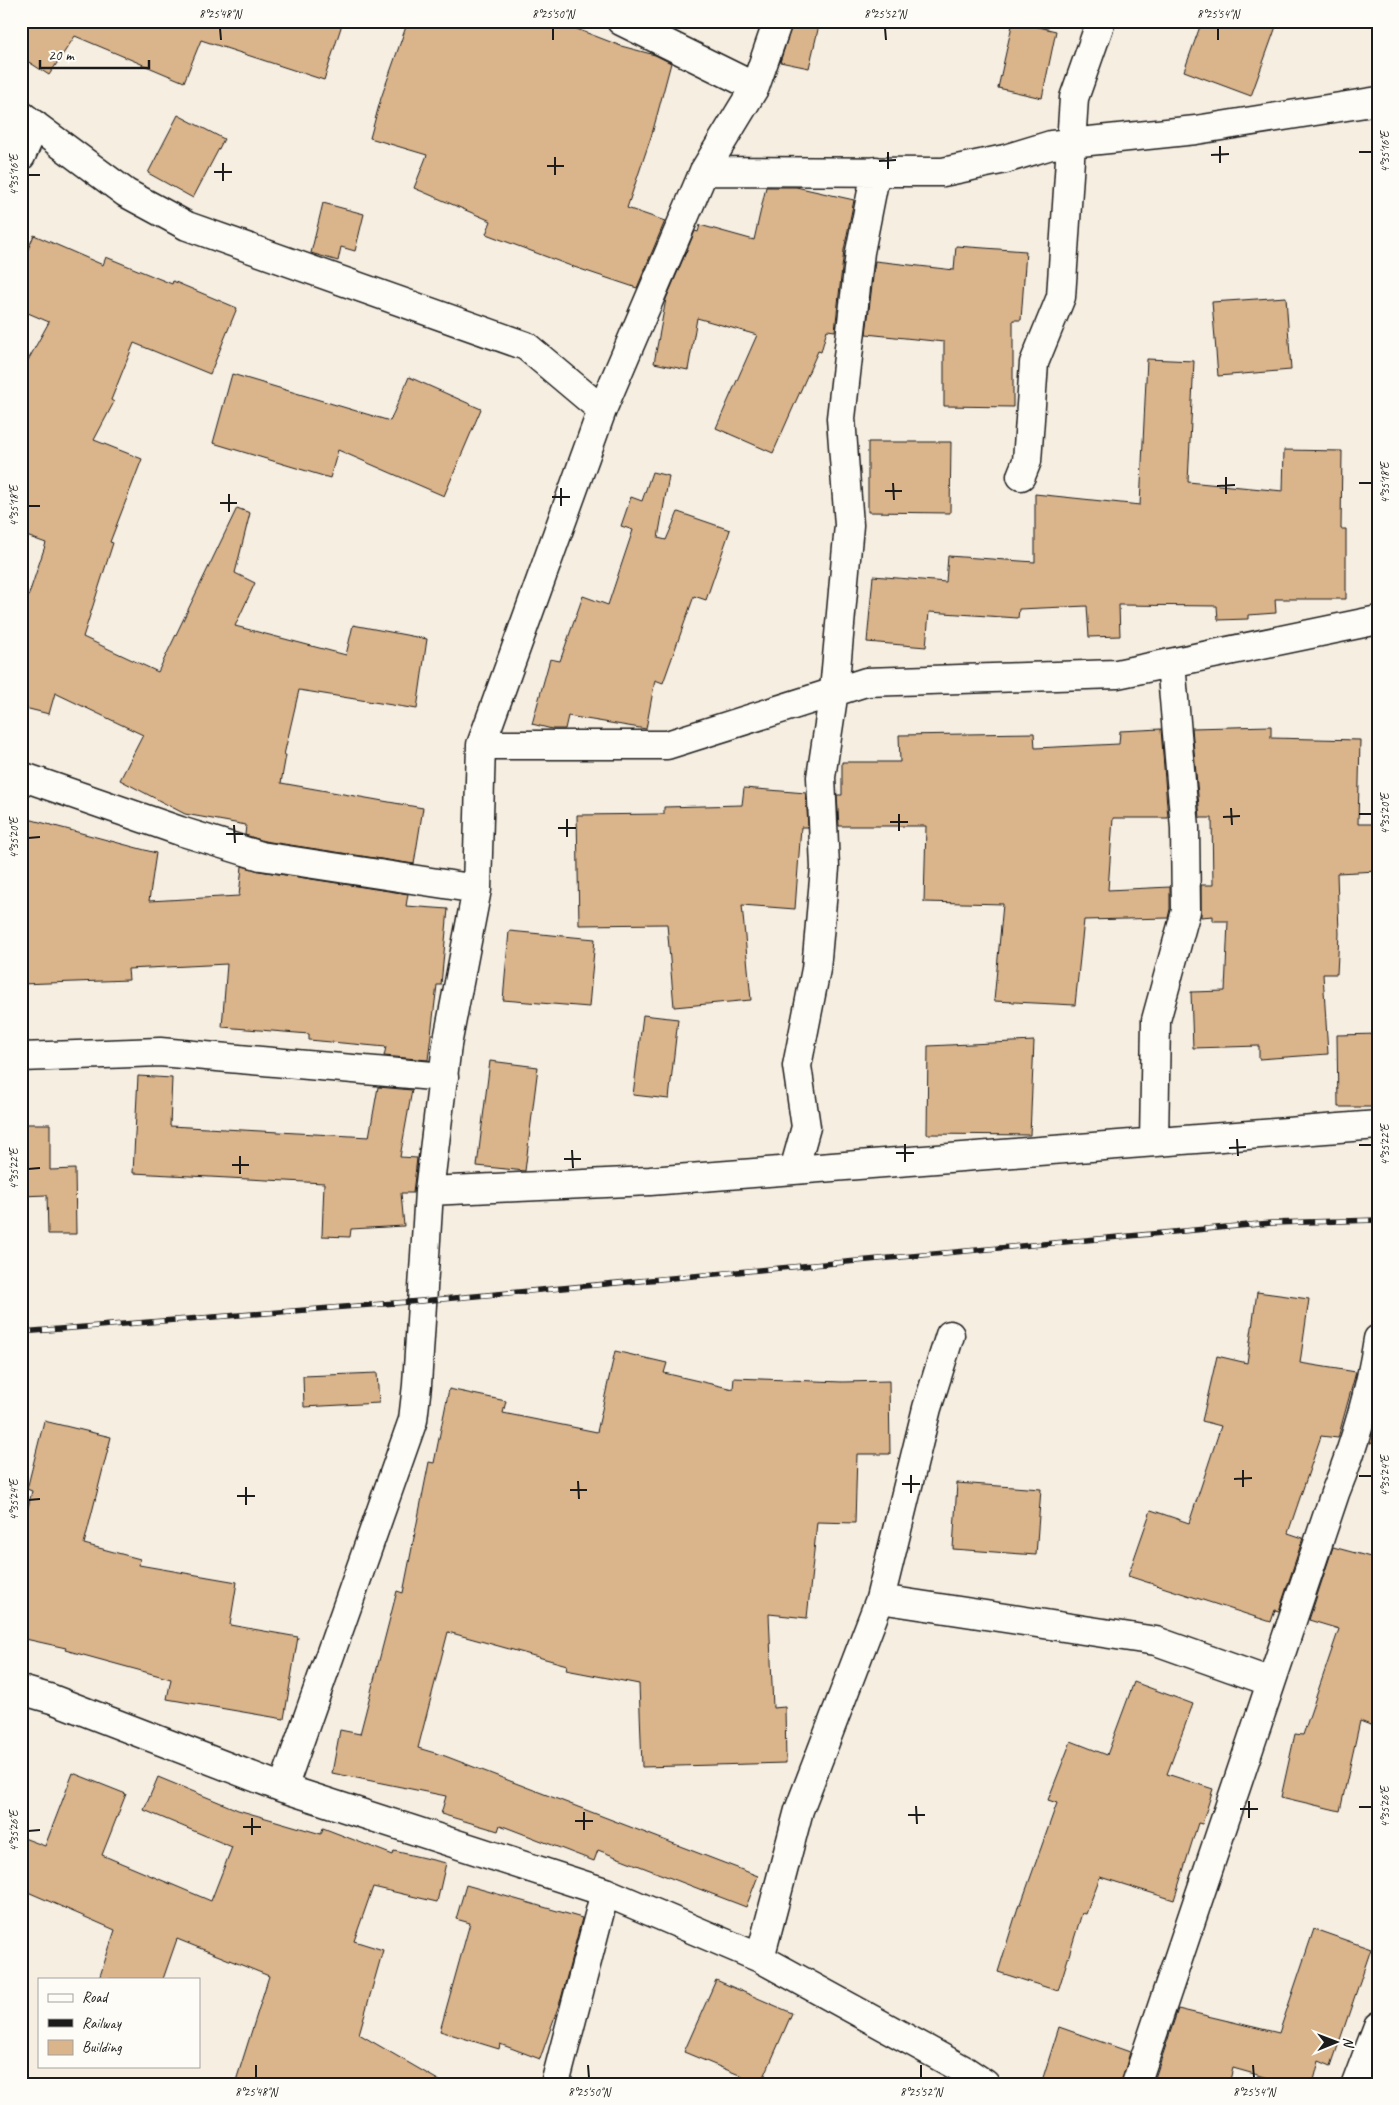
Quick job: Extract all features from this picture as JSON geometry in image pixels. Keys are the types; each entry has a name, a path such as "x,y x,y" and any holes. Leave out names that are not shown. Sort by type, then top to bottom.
{"street":[{"path":"621,21 755,87"},
{"path":"284,1788 413,1420 417,1385 429,1191 447,1045 477,889 481,745 602,410 704,172 755,87 778,21"},
{"path":"1021,476 1028,461 1034,363 1061,297 1073,142 1074,98 1101,21"},
{"path":"704,172 943,172 1005,159 1051,145 1196,130 1378,101"},
{"path":"21,156 28,120 126,194 187,226 526,346 602,410"},
{"path":"794,1170 806,1127 798,1066 816,969 824,868 821,777 834,691 849,525 841,418 860,252 876,171"},
{"path":"481,745 667,745 866,682 1117,674 1378,620"},
{"path":"1154,1142 1156,1020 1186,911 1185,828 1171,663"},
{"path":"21,776 180,831 261,856 477,889"},
{"path":"21,1057 160,1052 444,1077"},
{"path":"429,1191 650,1181 1378,1125"},
{"path":"760,1958 798,1810 880,1599 927,1408 950,1334"},
{"path":"1136,2084 1335,1494 1353,1449 1374,1364 1378,1339"},
{"path":"880,1599 1156,1641 1271,1682"},
{"path":"21,1690 52,1699 284,1788 605,1892 760,1958 964,2070 985,2084"},
{"path":"555,2084 605,1892"},
{"path":"1356,2084 1378,2026"}],"building":[{"path":"21,21 343,21 324,80 201,40 184,82 75,36 49,75 21,57"},
{"path":"408,21 556,21 621,46 655,55 671,63 652,134 627,208 665,221 637,288 571,266 486,234 491,221 414,188 427,155 370,138 381,98"},
{"path":"793,21 820,21 809,68 780,62"},
{"path":"1013,21 1056,31 1042,98 998,88"},
{"path":"1202,21 1278,21 1251,96 1184,71"},
{"path":"178,115 224,139 193,198 148,173"},
{"path":"766,187 796,187 854,200 844,250 835,331 827,330 821,352 818,351 773,453 716,428 757,335 697,318 688,370 654,363 666,299 695,231 698,232 700,225 754,240"},
{"path":"323,203 364,214 355,251 341,247 338,261 311,253"},
{"path":"34,235 103,265 106,257 172,284 173,281 237,308 210,374 134,343 111,400 114,402 94,440 142,459 110,542 113,543 83,637 158,672 237,508 250,513 235,573 255,583 235,626 346,655 353,625 427,639 417,709 299,690 284,755 286,755 281,783 423,808 414,864 264,841 245,835 246,825 185,814 120,780 143,735 55,693 49,714 21,707 21,618 46,543 21,534 21,373 49,322 21,310 21,266"},
{"path":"956,246 1026,251 1021,320 1013,320 1013,407 944,406 944,342 866,334 875,261 954,270"},
{"path":"1286,297 1291,370 1218,376 1212,302"},
{"path":"1147,359 1194,361 1188,482 1283,491 1284,450 1342,451 1341,529 1346,529 1346,599 1275,599 1276,613 1248,615 1248,619 1218,620 1217,606 1119,605 1120,636 1089,637 1087,606 1019,609 1018,618 929,612 926,647 867,642 873,576 946,582 948,556 1035,562 1035,494 1140,505"},
{"path":"232,374 390,421 409,377 481,409 444,496 338,450 330,478 213,443"},
{"path":"868,442 951,442 950,513 868,512"},
{"path":"652,472 669,476 658,538 666,540 678,512 730,530 706,600 694,596 663,683 655,680 646,729 568,716 565,729 552,729 532,724 550,659 560,661 583,596 608,605 633,530 621,526 631,497 642,501"},
{"path":"1271,726 1271,738 1360,740 1358,824 1378,824 1378,871 1337,873 1339,934 1337,974 1323,974 1328,1054 1259,1059 1259,1046 1193,1048 1191,992 1225,991 1228,921 1213,921 1213,916 1201,917 1201,885 1213,885 1212,818 1200,818 1192,728"},
{"path":"1161,729 1168,818 1113,818 1108,890 1170,887 1168,918 1084,920 1075,1005 994,1001 1003,904 924,902 926,826 839,826 837,795 842,795 842,762 900,762 899,735 1034,733 1035,748 1119,744 1120,731"},
{"path":"744,788 806,793 808,827 801,827 795,909 742,905 751,1000 674,1007 667,924 579,925 577,815 664,814 664,807 742,805"},
{"path":"21,817 156,853 149,901 239,896 242,866 259,871 408,894 406,906 448,909 441,985 437,985 428,1060 384,1056 386,1047 309,1040 309,1034 222,1027 227,964 128,969 129,980 21,984"},
{"path":"509,931 595,939 589,1007 503,1000"},
{"path":"643,1015 678,1019 669,1099 633,1095"},
{"path":"1378,1034 1378,1107 1338,1107 1337,1035"},
{"path":"1034,1041 1030,1135 927,1134 928,1046"},
{"path":"490,1061 538,1067 525,1171 477,1166"},
{"path":"138,1076 172,1078 170,1126 369,1137 378,1087 412,1090 400,1157 417,1158 413,1193 401,1193 404,1226 351,1229 350,1237 322,1236 324,1183 133,1173"},
{"path":"21,1124 50,1124 50,1170 75,1169 76,1234 48,1234 47,1195 21,1196"},
{"path":"1257,1292 1309,1299 1300,1363 1356,1372 1338,1438 1321,1436 1288,1533 1303,1538 1279,1611 1275,1610 1271,1622 1128,1576 1151,1510 1189,1523 1221,1426 1202,1421 1217,1356 1247,1363"},
{"path":"615,1351 667,1363 664,1373 733,1389 734,1378 842,1382 889,1381 890,1454 857,1454 855,1523 817,1522 807,1618 769,1614 773,1708 785,1707 786,1763 642,1767 639,1684 566,1670 567,1665 448,1632 418,1748 445,1756 758,1876 746,1907 598,1850 594,1861 500,1825 498,1831 441,1814 446,1796 332,1773 340,1730 360,1734 397,1591 403,1593 429,1462 434,1463 449,1389 506,1401 503,1413 597,1432"},
{"path":"377,1373 379,1403 304,1407 303,1376"},
{"path":"1378,1415 1378,1444 1370,1443"},
{"path":"44,1421 111,1437 84,1544 140,1559 139,1565 237,1582 230,1625 298,1637 284,1719 167,1699 171,1679 65,1650 66,1648 21,1638 21,1536 32,1491 27,1489"},
{"path":"957,1483 1041,1489 1036,1555 953,1549"},
{"path":"1333,1547 1378,1559 1378,1728 1360,1721 1340,1811 1281,1797 1295,1734 1303,1735 1339,1629 1309,1620"},
{"path":"1134,1682 1193,1704 1167,1774 1213,1789 1202,1824 1198,1823 1174,1900 1100,1877 1086,1914 1082,1913 1058,1991 998,1972 1019,1904 1021,1904 1057,1803 1048,1800 1071,1741 1107,1755"},
{"path":"73,1773 126,1794 102,1855 211,1901 232,1847 144,1810 158,1777 238,1810 321,1834 323,1828 393,1855 394,1851 446,1863 437,1902 373,1887 354,1941 383,1950 359,2034 445,2084 235,2084 269,1976 177,1939 163,1978 99,1978 115,1930 21,1889 21,1837 45,1846"},
{"path":"466,1885 582,1918 561,1999 540,2059 500,2044 499,2049 440,2031 470,1923 456,1919"},
{"path":"1314,1929 1371,1949 1331,2066 1319,2061 1313,2084 1290,2084 1233,2068 1229,2084 1153,2084 1178,2009 1279,2033"},
{"path":"716,1980 792,2013 761,2084 684,2052"},
{"path":"1059,2027 1130,2052 1121,2084 1041,2084"}],"railway":[{"path":"21,1332 421,1301 1271,1223 1378,1220"}]}
